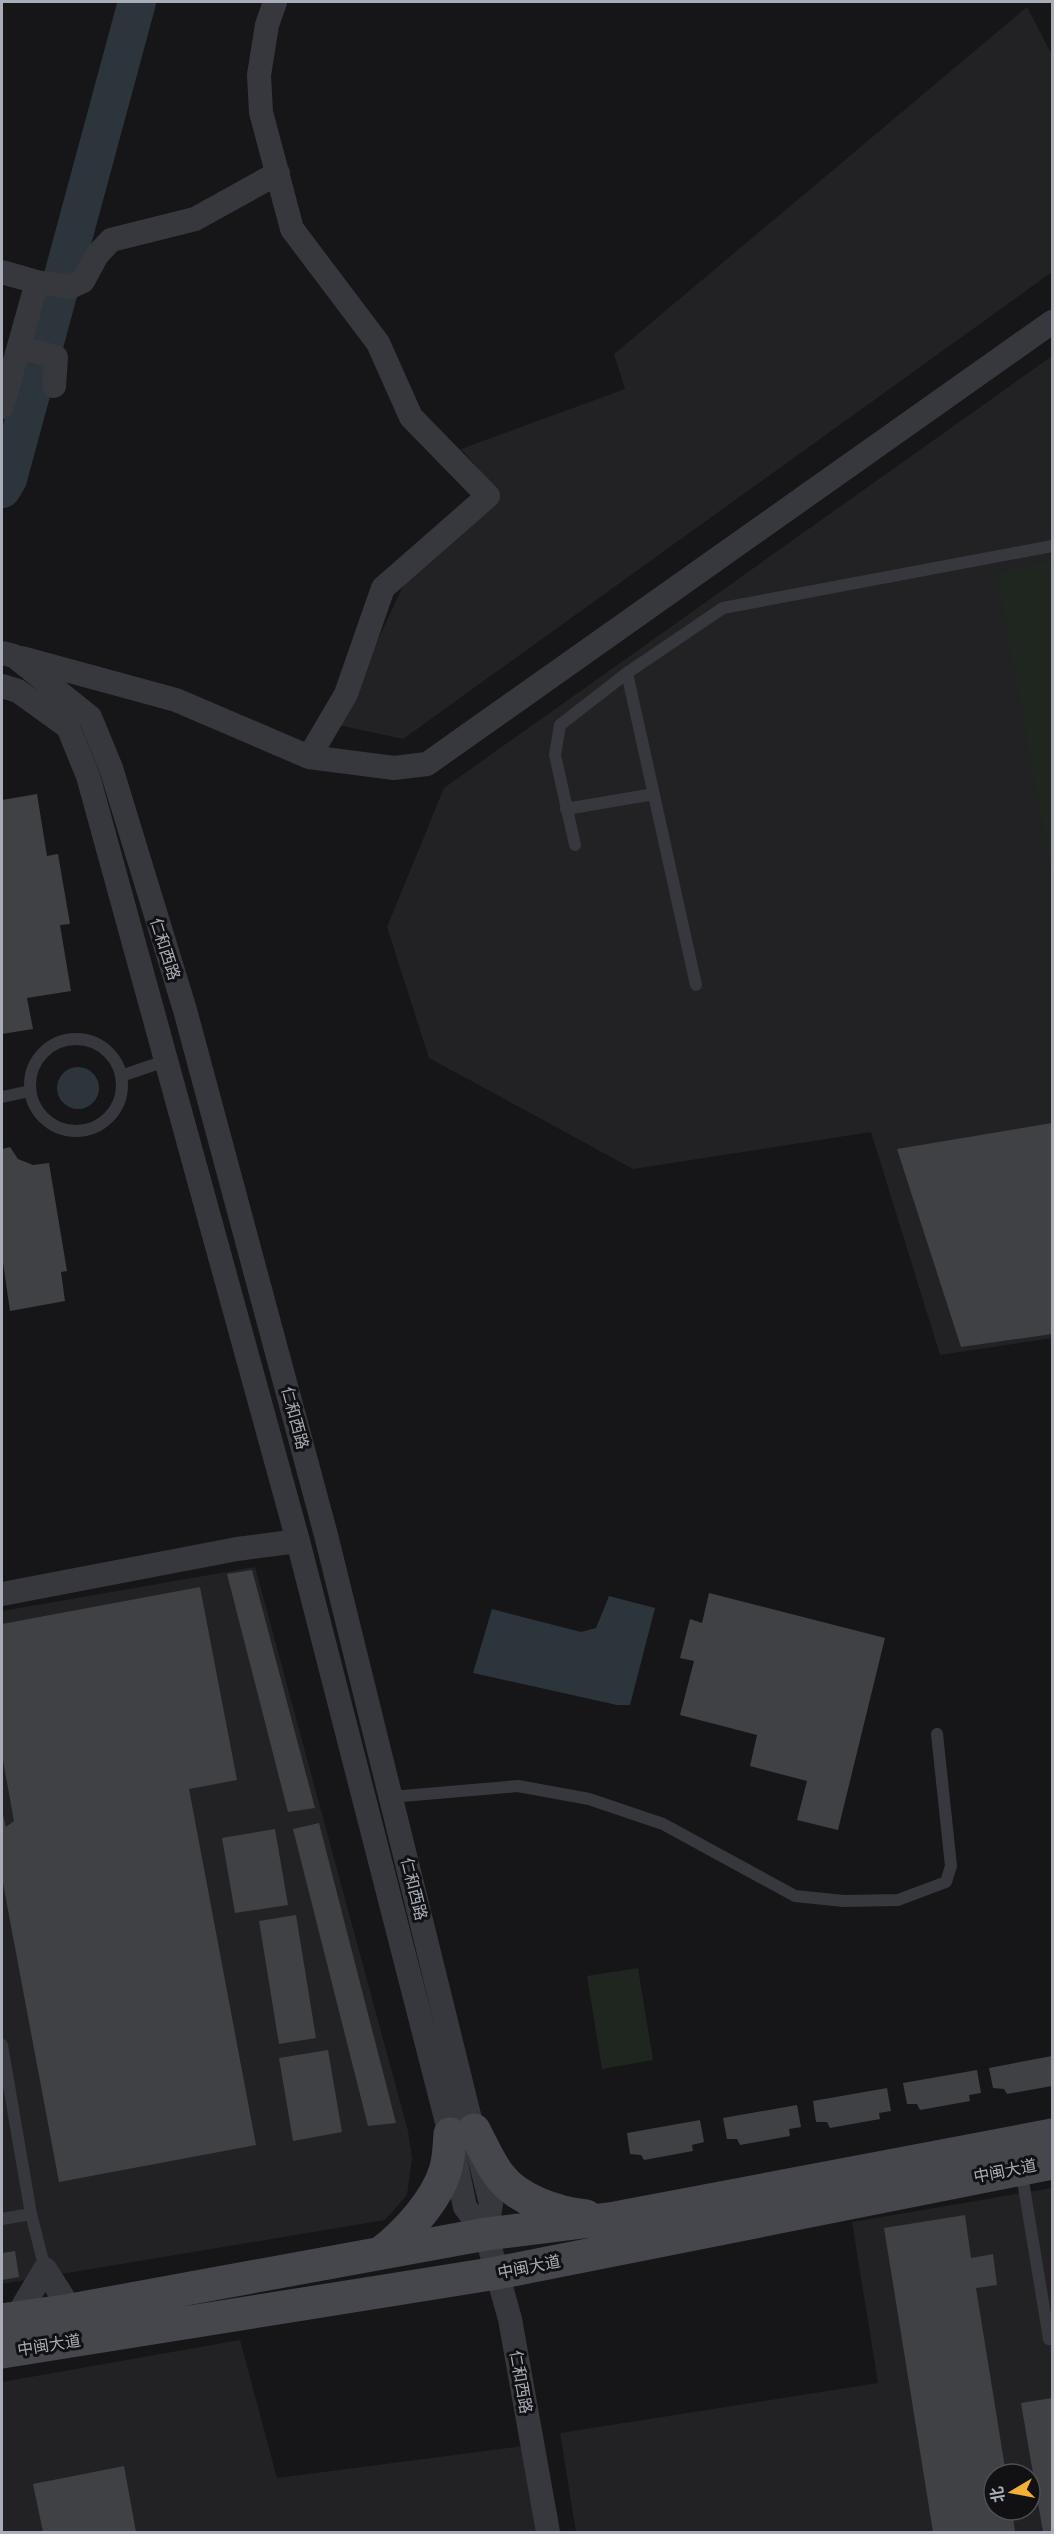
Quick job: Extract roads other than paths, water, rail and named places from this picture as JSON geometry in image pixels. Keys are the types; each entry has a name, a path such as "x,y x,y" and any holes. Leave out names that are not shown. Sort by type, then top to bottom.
{"main road":[{"path":"382,2252 406,2234 426,2206 462,2132 500,2176 522,2196 573,2214 615,2218"},
{"name":"中闽大道","path":"9,2319 71,2310 486,2234 615,2218 1053,2135"},
{"name":"中闽大道","path":"2,2352 497,2273 1053,2163"}],"street":[{"path":"275,2 267,25 259,75 261,112 292,229 378,343 411,417 488,496 383,588 346,694 309,757"},
{"path":"2,272 51,284 82,281 96,255 111,240 195,219 278,173"},
{"path":"2,407 22,348 51,284"},
{"path":"8,655 176,700 309,757 394,768 427,764 1053,322"},
{"path":"22,348 56,357 54,386"},
{"name":"仁和西路","path":"8,655 90,717 111,768 184,1010 326,1535 392,1797 462,2132"},
{"name":"仁和西路","path":"2,686 18,691 68,727 88,776 462,2132 491,2204 486,2234 510,2319 548,2532"},
{"path":"156,1021 184,1010"},
{"path":"2,1594 237,1549 298,1541"},
{"path":"9,2319 45,2269 71,2310"}],"lane":[{"path":"575,845 555,755 561,725 627,673 723,608 1053,546"},
{"path":"627,673 696,985"},
{"path":"567,809 654,794"},
{"path":"70,1039 84,1039 98,1044 109,1053 121,1076 121,1095 115,1109 104,1121 90,1129 74,1131 59,1127 45,1119 35,1106 30,1091 35,1063 44,1051 56,1043 70,1039"},
{"path":"121,1076 168,1060"},
{"path":"2,1097 30,1091"},
{"path":"392,1797 518,1786 589,1799 663,1824 795,1896 844,1901 898,1900 946,1882 951,1866 937,1734"},
{"path":"2,2045 31,2214 45,2269"},
{"path":"1021,2168 1049,2339 1053,2339"},
{"path":"2,2219 31,2214"}],"waterway":[{"path":"2,489 8,479 137,2"}]}
